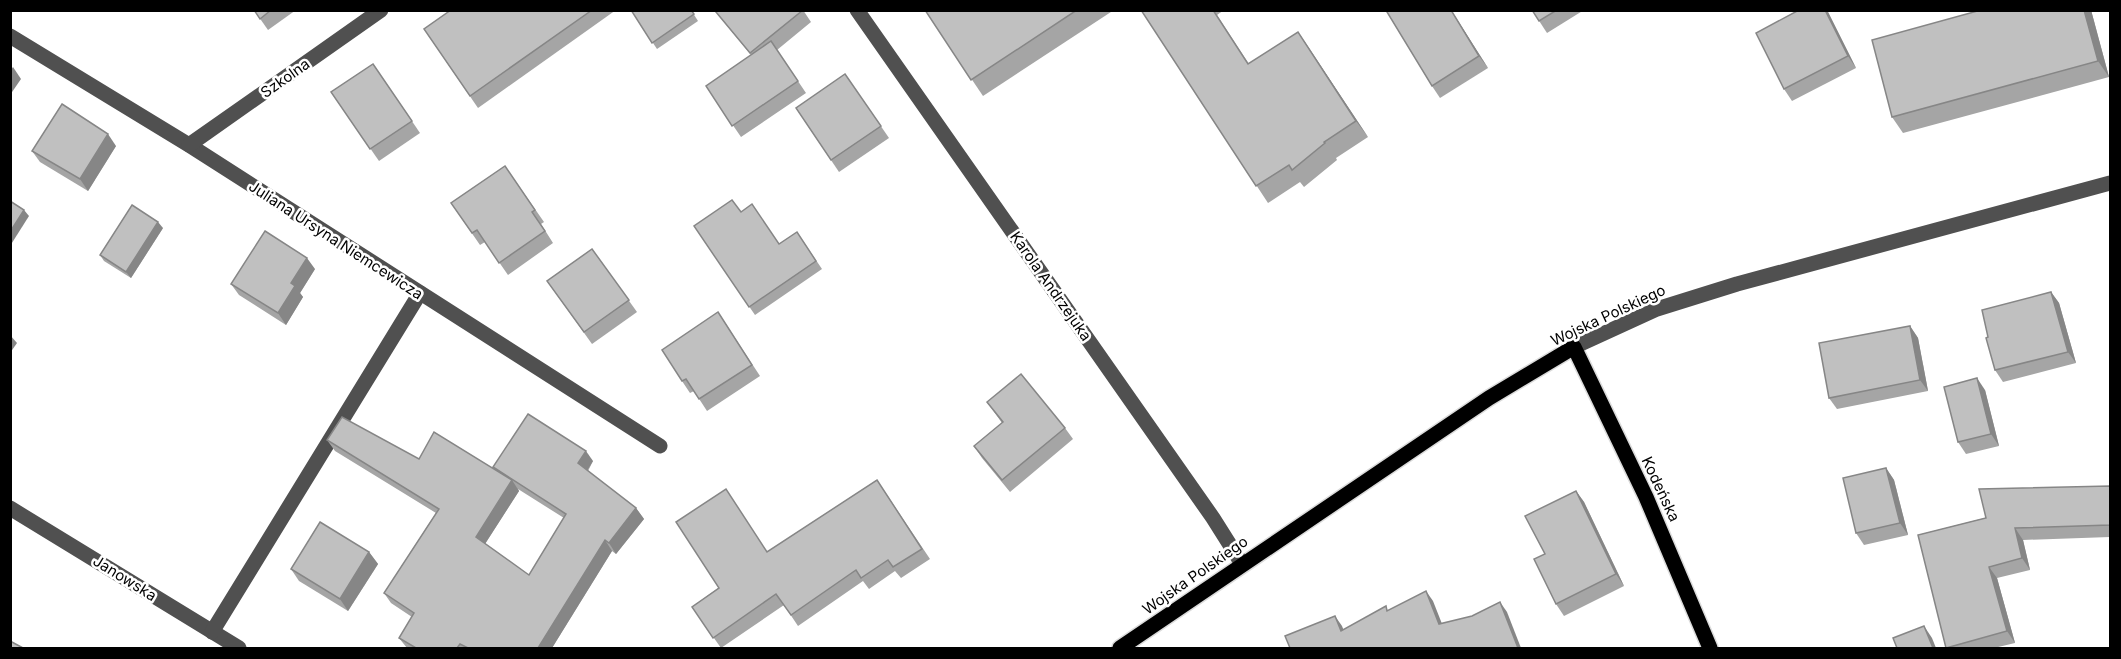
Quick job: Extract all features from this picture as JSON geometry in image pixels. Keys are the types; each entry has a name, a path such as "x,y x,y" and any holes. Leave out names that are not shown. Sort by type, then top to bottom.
{"main road":[{"name":"Wojska Polskiego","path":"1120,648 1489,398 1574,347"},
{"name":"Kodeńska","path":"1574,347 1646,497 1710,648"}],"street":[{"name":"Szkolna","path":"189,145 381,10"},
{"name":"Karola Andrzejuka","path":"857,10 1213,518 1242,564"},
{"name":"Juliana Ursyna Niemcewicza","path":"10,36 189,145 660,446"},
{"name":"Wojska Polskiego","path":"1574,347 1657,309 1737,284 2110,183"},
{"path":"212,632 420,293"},
{"name":"Janowska","path":"10,508 239,648"}],"building":[{"path":"254,10 271,10 260,19"},
{"path":"451,10 592,10 470,96 424,29"},
{"path":"631,10 691,10 694,14 652,43"},
{"path":"718,10 803,10 750,53 716,12"},
{"path":"925,10 1077,10 971,80"},
{"path":"1141,10 1213,10 1248,64 1298,32 1356,121 1324,142 1292,170 1289,165 1256,186"},
{"path":"1390,10 1451,10 1479,56 1432,86 1387,12"},
{"path":"1532,10 1557,10 1539,21"},
{"path":"1799,10 1825,10 1848,56 1784,89 1756,33"},
{"path":"1981,10 2084,10 2098,61 1892,117 1872,40"},
{"path":"771,41 798,81 732,126 706,86"},
{"path":"373,64 412,121 370,149 331,92"},
{"path":"845,74 881,126 831,160 796,108"},
{"path":"62,104 108,134 80,179 32,151"},
{"path":"505,166 535,210 532,212 545,231 499,263 477,230 472,233 451,203"},
{"path":"732,200 741,212 752,204 779,244 797,232 816,261 749,307 694,226"},
{"path":"10,201 24,210 10,232"},
{"path":"132,205 158,222 126,272 100,255"},
{"path":"265,231 307,258 291,283 295,286 278,313 231,284"},
{"path":"592,249 629,300 584,332 547,281"},
{"path":"2051,292 2068,352 1995,370 1986,338 1988,337 1982,310"},
{"path":"718,312 752,365 699,399 686,379 682,381 662,350"},
{"path":"1910,326 1920,380 1829,398 1819,343"},
{"path":"1021,374 1065,428 1002,480 974,446 1003,422 987,402"},
{"path":"1977,378 1991,434 1958,442 1944,387"},
{"path":"528,414 586,451 578,463 636,508 609,543 605,540 538,648 468,648 460,644 457,648 416,648 399,638 414,613 384,593 439,509 327,440 342,417 419,459 434,432 512,480 476,537 529,575 566,514 493,467"},
{"path":"1886,468 1900,523 1856,533 1843,478"},
{"path":"877,480 922,549 893,567 888,560 861,578 856,570 791,615 776,594 713,638 692,607 719,588 676,522 726,489 767,552"},
{"path":"2110,486 2110,525 2015,528 2022,558 1989,567 2007,631 1946,648 1918,535 1986,518 1979,489"},
{"path":"1576,491 1616,574 1556,604 1534,559 1545,554 1525,516"},
{"path":"320,522 369,552 340,599 291,569"},
{"path":"1426,591 1439,624 1472,616 1500,602 1518,648 1290,648 1285,636 1335,616 1341,631 1386,606 1387,611"},
{"path":"1924,626 1933,648 1897,648 1893,638"},
{"path":"10,641 23,648 10,648"}]}
